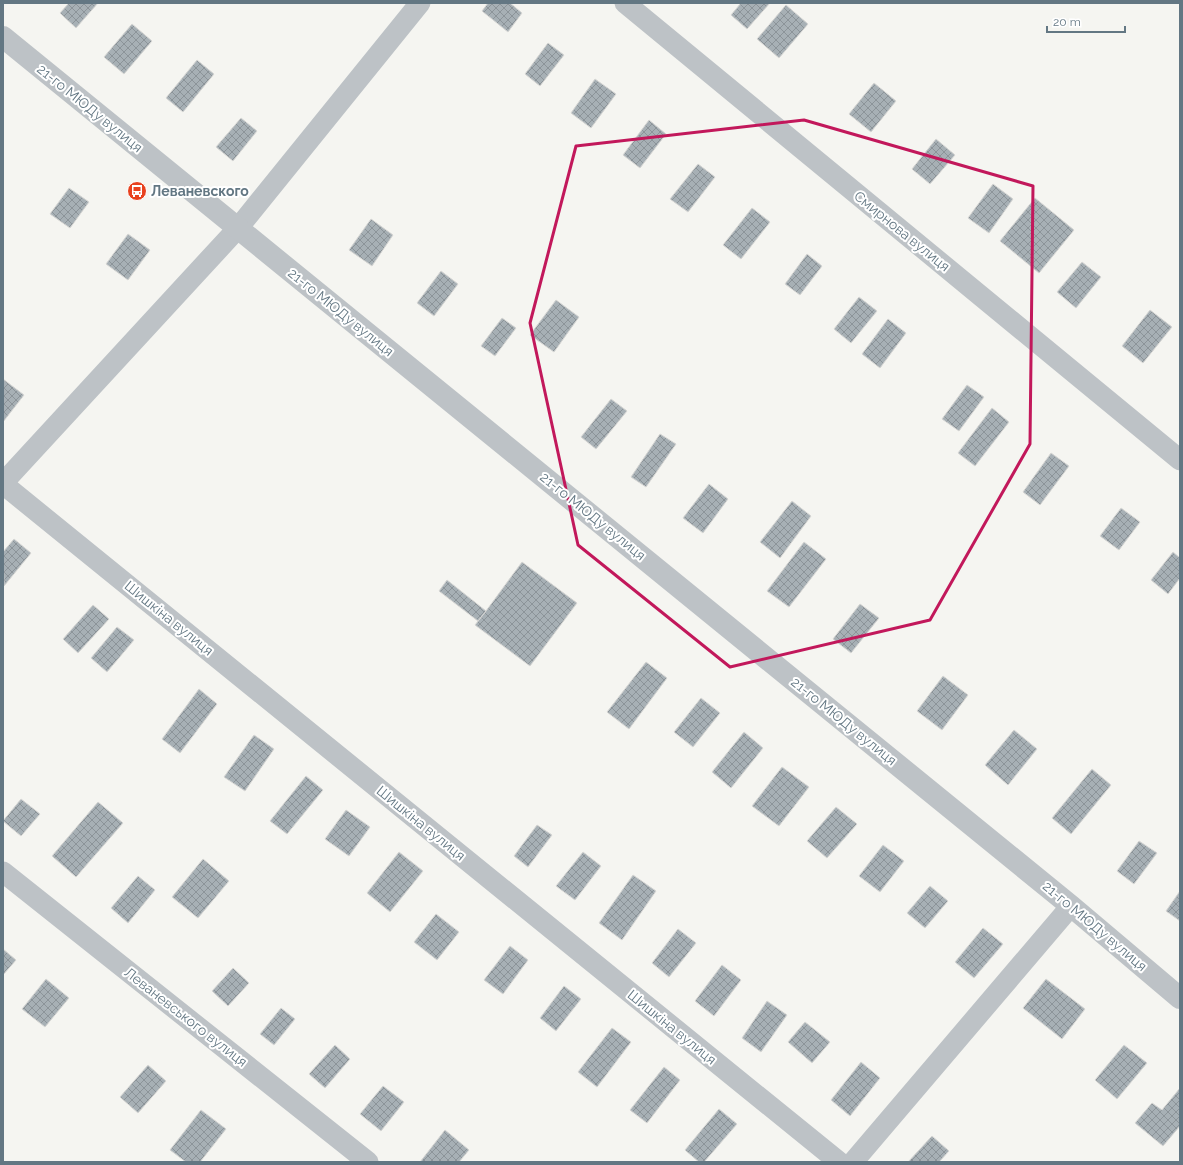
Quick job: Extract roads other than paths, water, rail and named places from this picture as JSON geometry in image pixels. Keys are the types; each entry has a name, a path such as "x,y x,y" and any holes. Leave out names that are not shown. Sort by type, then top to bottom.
{"street":[{"path":"3,483 238,228 420,3"},
{"name":"Смирнова вулиця","path":"625,3 1180,460"},
{"name":"21-го МЮДу вулиця","path":"3,37 1071,906 1180,998"},
{"name":"Шишкіна вулиця","path":"3,483 839,1162"},
{"name":"Леваневського вулиця","path":"3,872 368,1162"},
{"path":"852,1162 1071,906"}],"place":[{"name":"Леваневского","path":"137,191"}]}
